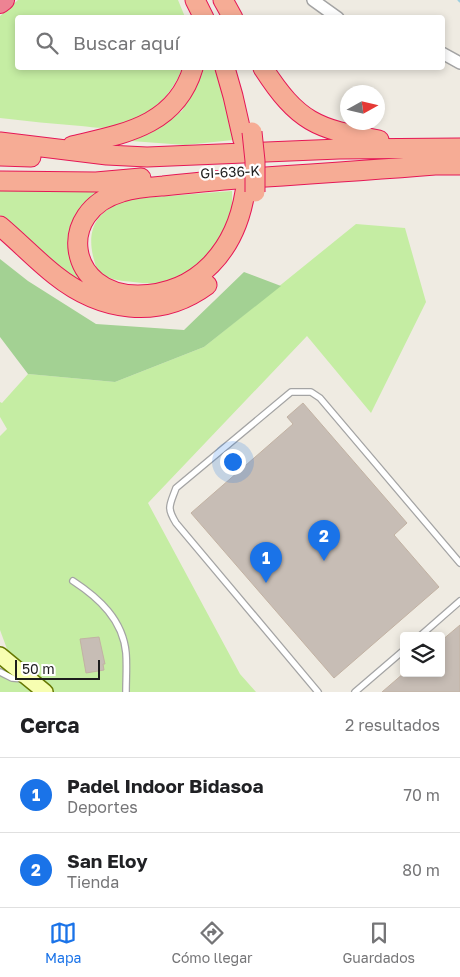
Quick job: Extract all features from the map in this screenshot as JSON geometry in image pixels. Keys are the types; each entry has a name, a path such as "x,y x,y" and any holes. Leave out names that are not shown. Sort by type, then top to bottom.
{"highway":[{"path":"0,3 4,0"},
{"path":"190,0 194,15"},
{"path":"195,0 202,15"},
{"path":"214,0 220,15"},
{"path":"222,0 231,15"},
{"path":"58,150 134,130 155,120 180,95 192,70"},
{"path":"0,226 56,276 92,298 114,306 139,308 162,306 182,300 201,289 227,266 242,244 251,219 250,192 255,161 225,70"},
{"path":"238,70 246,103 247,136"},
{"path":"264,70 287,102 308,120 344,134 412,148"},
{"name":"GI-636-K","path":"0,130 32,137 58,150"},
{"name":"GI-636-K","path":"0,136 58,150"},
{"name":"GI-636-K","path":"0,142 58,150 147,157 412,148 459,157"},
{"name":"GI-636-K","path":"0,148 58,150"},
{"name":"GI-636-K","path":"0,156 30,158 58,150"},
{"name":"GI-636-K","path":"0,181 96,182 289,168 435,165 459,157"},
{"path":"250,192 226,247 210,266 185,284 170,290 145,295 117,292 104,288 92,279 80,262 77,236 82,223 98,204 122,192 206,181 435,165"}],"main road":[{"path":"0,654 44,692"}],"street":[{"path":"313,0 334,15"},
{"path":"445,55 460,63"}],"lane":[{"path":"318,692 176,523 169,512 170,503 176,488 291,392 311,392 320,398 460,563"},
{"path":"73,581 90,592 114,618 122,635 126,652 126,692"},
{"path":"425,632 460,601"},
{"path":"355,692 400,653"},
{"path":"0,672 12,678 31,680"}],"green space":[{"path":"18,0 178,0 184,15 15,15 15,70 181,70 164,98 146,113 124,124 97,128 0,118 0,16"},
{"path":"203,70 217,70 224,93 233,140 185,145 131,141 149,134 182,111"},
{"path":"0,189 101,191 86,204 73,221 68,242 72,264 91,289 51,260 33,242 0,215"},
{"path":"232,191 231,214 221,237 204,258 183,274 160,283 146,283 114,279 103,275 97,269 91,245 92,235 98,220 110,208 129,199"},
{"path":"356,224 405,228 426,302 371,413 307,336 148,503 240,674 256,692 0,692 0,669 10,657 0,630 0,436 7,429 0,417 0,402 2,403 28,374 115,382 204,347"},
{"path":"0,259 28,281 96,324 184,330 244,272 281,286 204,347 115,382 28,374 0,337"}],"building":[{"path":"303,403 407,523 394,535 439,587 334,678 191,513 293,424 287,417"},
{"path":"460,625 460,692 382,692 400,676 445,677 445,638"},
{"path":"99,637 105,664 103,664 104,670 86,673 80,639"}],"place":[{"name":"San Eloy","path":"324,561"},
{"name":"Padel Indoor Bidasoa","path":"266,583"}]}
